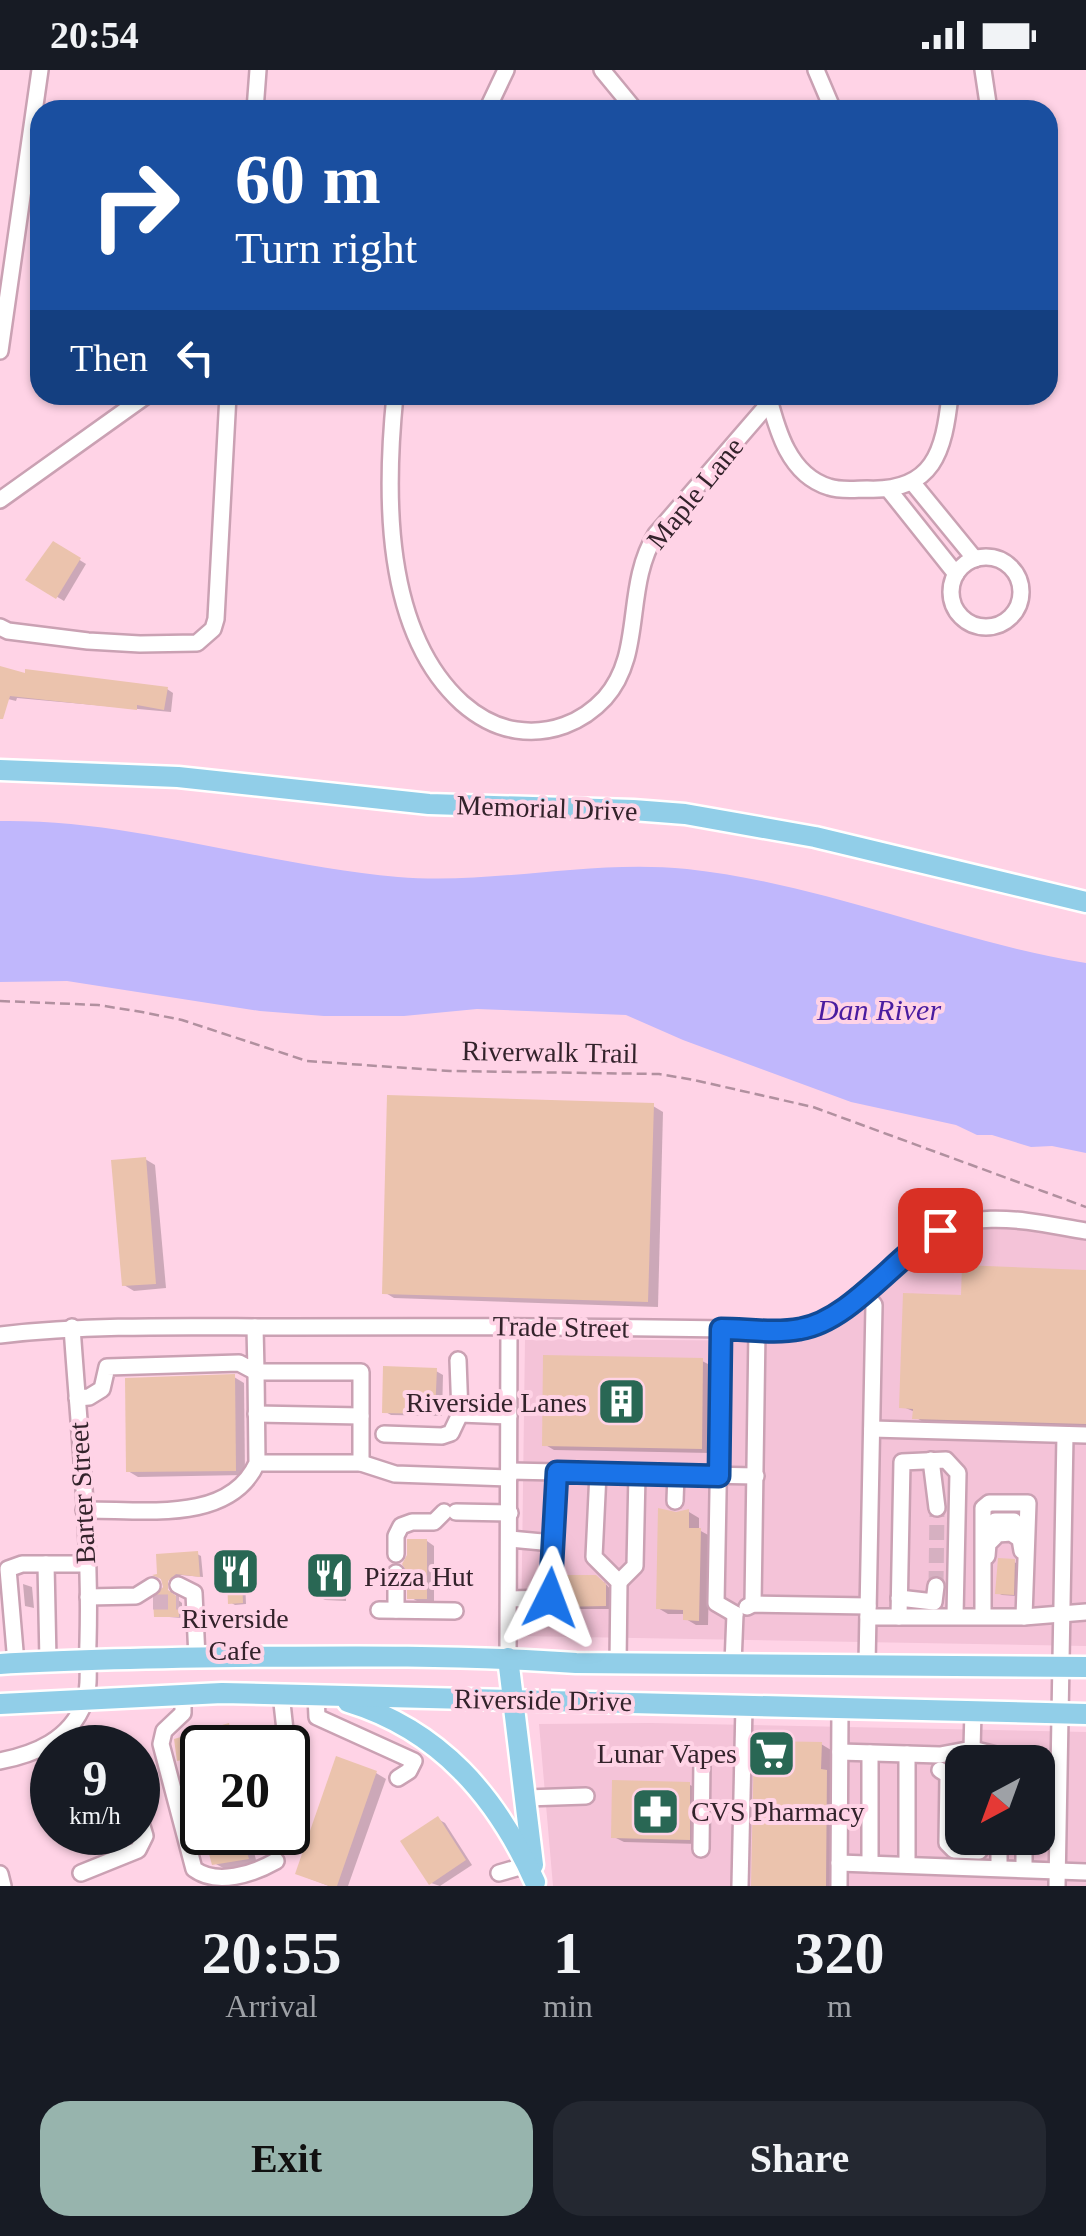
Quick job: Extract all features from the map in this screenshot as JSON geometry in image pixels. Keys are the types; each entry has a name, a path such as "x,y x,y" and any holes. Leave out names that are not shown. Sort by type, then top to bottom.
{"main road":[{"name":"Memorial Drive","path":"0,770 178,777 430,804 685,814 814,837 1086,902"},
{"name":"Riverside Drive","path":"8,1664 87,1659 508,1658 618,1663 1086,1667"},
{"path":"508,1658 516,1700 533,1878"},
{"name":"Riverside Drive","path":"0,1704 183,1694 281,1694 1086,1714"},
{"path":"322,1695 389,1718 454,1759 504,1820 533,1878"}],"street":[{"path":"34,100 40,70"},
{"path":"255,100 258,70"},
{"path":"492,100 506,70"},
{"path":"602,70 628,100"},
{"path":"816,70 828,100"},
{"path":"983,70 988,100"},
{"path":"0,350 6,250 30,123"},
{"path":"0,500 133,405"},
{"path":"0,627 88,641 162,644 197,642 212,629 216,619 227,405"},
{"name":"Maple Lane","path":"395,405 391,477 395,565 423,656 446,688 470,710 498,726 534,732 570,723 602,702 614,687 624,671 635,589 646,551 763,405"},
{"path":"771,405 789,454 811,477 830,488 889,490 912,482 933,464 941,451 948,405"},
{"path":"912,482 975,559"},
{"path":"889,490 956,574"},
{"path":"975,559 997,560 1015,573 1021,595 1012,616 992,627 970,624 954,607 952,585 956,574 975,559"},
{"name":"Trade Street","path":"0,1335 72,1327 508,1325 796,1330 838,1313 922,1241 959,1224 1001,1218 1086,1231"},
{"path":"863,1291 874,1306 867,1664"},
{"path":"508,1325 508,1658"},
{"name":"Barter Street","path":"72,1327 88,1597 86,1699"},
{"path":"84,1510 197,1508 237,1490 252,1474 257,1463 255,1327"},
{"path":"721,1329 716,1603 735,1614"},
{"path":"753,1604 757,1330"},
{"path":"384,1434 451,1433 460,1414 458,1360"},
{"path":"77,1398 89,1397 102,1388 107,1368 238,1363 256,1372 361,1372 361,1463"},
{"path":"256,1414 361,1416"},
{"path":"460,1414 509,1416"},
{"path":"872,1429 1086,1435"},
{"path":"1057,1879 1065,1435"},
{"path":"899,1616 902,1462 931,1460 946,1460 958,1472 955,1616"},
{"path":"931,1460 937,1508"},
{"path":"257,1463 361,1463 395,1474 756,1476"},
{"path":"509,1599 550,1598 557,1472"},
{"path":"598,1473 594,1557 619,1582"},
{"path":"618,1663 619,1582 635,1566 637,1474"},
{"path":"675,1500 676,1474"},
{"path":"983,1616 981,1515 989,1503 1028,1503 1024,1617"},
{"path":"396,1554 396,1536 402,1526 412,1522 434,1522 450,1512 510,1513"},
{"path":"982,1581 988,1544 998,1534 1011,1533 1020,1539 1026,1575"},
{"path":"510,1540 553,1543"},
{"path":"8,1664 8,1569 22,1564 86,1564"},
{"path":"46,1564 48,1661"},
{"path":"396,1573 387,1610 455,1611"},
{"path":"899,1598 934,1602 936,1586"},
{"path":"88,1597 153,1594"},
{"path":"184,1596 197,1658"},
{"path":"735,1614 753,1604 899,1616 1024,1617 1086,1612"},
{"path":"733,1664 735,1614"},
{"path":"183,1694 183,1714 164,1731 160,1744 194,1868 215,1878 256,1872 276,1861"},
{"path":"281,1694 284,1725"},
{"path":"322,1695 317,1717 414,1761 398,1778"},
{"path":"72,1725 86,1699"},
{"path":"740,1886 744,1706"},
{"path":"839,1886 840,1708"},
{"path":"972,1745 973,1712"},
{"path":"840,1752 907,1754 940,1763 945,1761"},
{"path":"870,1753 870,1864"},
{"path":"0,1761 30,1754"},
{"path":"907,1754 907,1865"},
{"path":"701,1848 702,1759"},
{"path":"940,1763 945,1770"},
{"path":"940,1763 940,1866"},
{"path":"526,1798 586,1796"},
{"path":"81,1873 126,1855"},
{"path":"1000,1855 1000,1867"},
{"path":"1024,1855 1024,1868"},
{"path":"839,1863 1024,1868 1057,1879 1086,1872"},
{"path":"0,1874 3,1886"},
{"path":"499,1874 533,1878"}],"path":[{"name":"Riverwalk Trail","path":"0,1001 98,1005 142,1012 182,1020 308,1061 450,1071 599,1071 678,1077 813,1107 1086,1206"}],"shaded area":[{"path":"1002,1227 1086,1238 1086,1646 521,1636 525,1339 806,1341 852,1318 908,1264 952,1234"},
{"path":"539,1724 1086,1732 1086,1886 553,1886"}],"water":[{"name":"Dan River","path":"0,821 100,827 398,877 470,878 615,867 687,869 788,887 986,941 1086,963 1086,1153 1052,1146 1031,1147 992,1135 977,1135 956,1125 851,1102 626,1015 477,1009 404,1016 324,1016 260,1011 67,981 0,982"}],"building":[{"path":"53,541 81,558 56,599 25,580"},
{"path":"0,666 25,673 25,669 168,687 164,710 10,696 0,719"},
{"path":"387,1095 654,1103 648,1302 382,1294"},
{"path":"146,1157 156,1284 122,1286 111,1160"},
{"path":"962,1265 1086,1270 1086,1424 912,1419 913,1409 899,1408 903,1293 961,1295"},
{"name":"Riverside Lanes","path":"543,1355 703,1358 702,1449 542,1446"},
{"path":"383,1366 437,1368 435,1414 382,1413"},
{"path":"235,1374 236,1471 126,1472 125,1378"},
{"path":"658,1508 676,1512 689,1509 689,1528 701,1528 699,1621 683,1620 683,1610 656,1609"},
{"path":"407,1539 427,1539 427,1599 407,1599 407,1572 402,1564 407,1555"},
{"path":"226,1550 241,1550 243,1603 228,1604"},
{"path":"198,1551 200,1577 176,1574 168,1581 168,1590 179,1598 179,1617 154,1617 153,1599 163,1587 161,1579 152,1575 157,1574 156,1554"},
{"path":"316,1555 341,1556 339,1599 315,1598"},
{"path":"998,1558 1015,1559 1014,1595 995,1594"},
{"path":"563,1575 596,1575 606,1584 606,1606 558,1607"},
{"path":"180,1737 180,1760 177,1761 174,1739"},
{"path":"754,1741 822,1742 821,1769 827,1770 826,1886 751,1886"},
{"path":"336,1756 377,1771 337,1886 295,1874 302,1855 310,1855 310,1831"},
{"name":"CVS Pharmacy","path":"612,1780 690,1782 690,1840 611,1838"},
{"path":"438,1816 466,1860 429,1885 400,1841"},
{"path":"209,1855 248,1855 249,1859 212,1865"}],"tunnel":[{"path":"936,1586 937,1508"},
{"path":"153,1602 179,1602"}],"place":[{"name":"Riverside Lanes","path":"622,1402"},
{"name":"Riverside Cafe","path":"235,1571"},
{"name":"Pizza Hut","path":"329,1576"},
{"name":"Lunar Vapes","path":"772,1753"},
{"name":"CVS Pharmacy","path":"656,1811"}],"route":[{"path":"550,1598 557,1472 719,1476 721,1329 796,1330 813,1326 838,1313 940,1230"}]}
